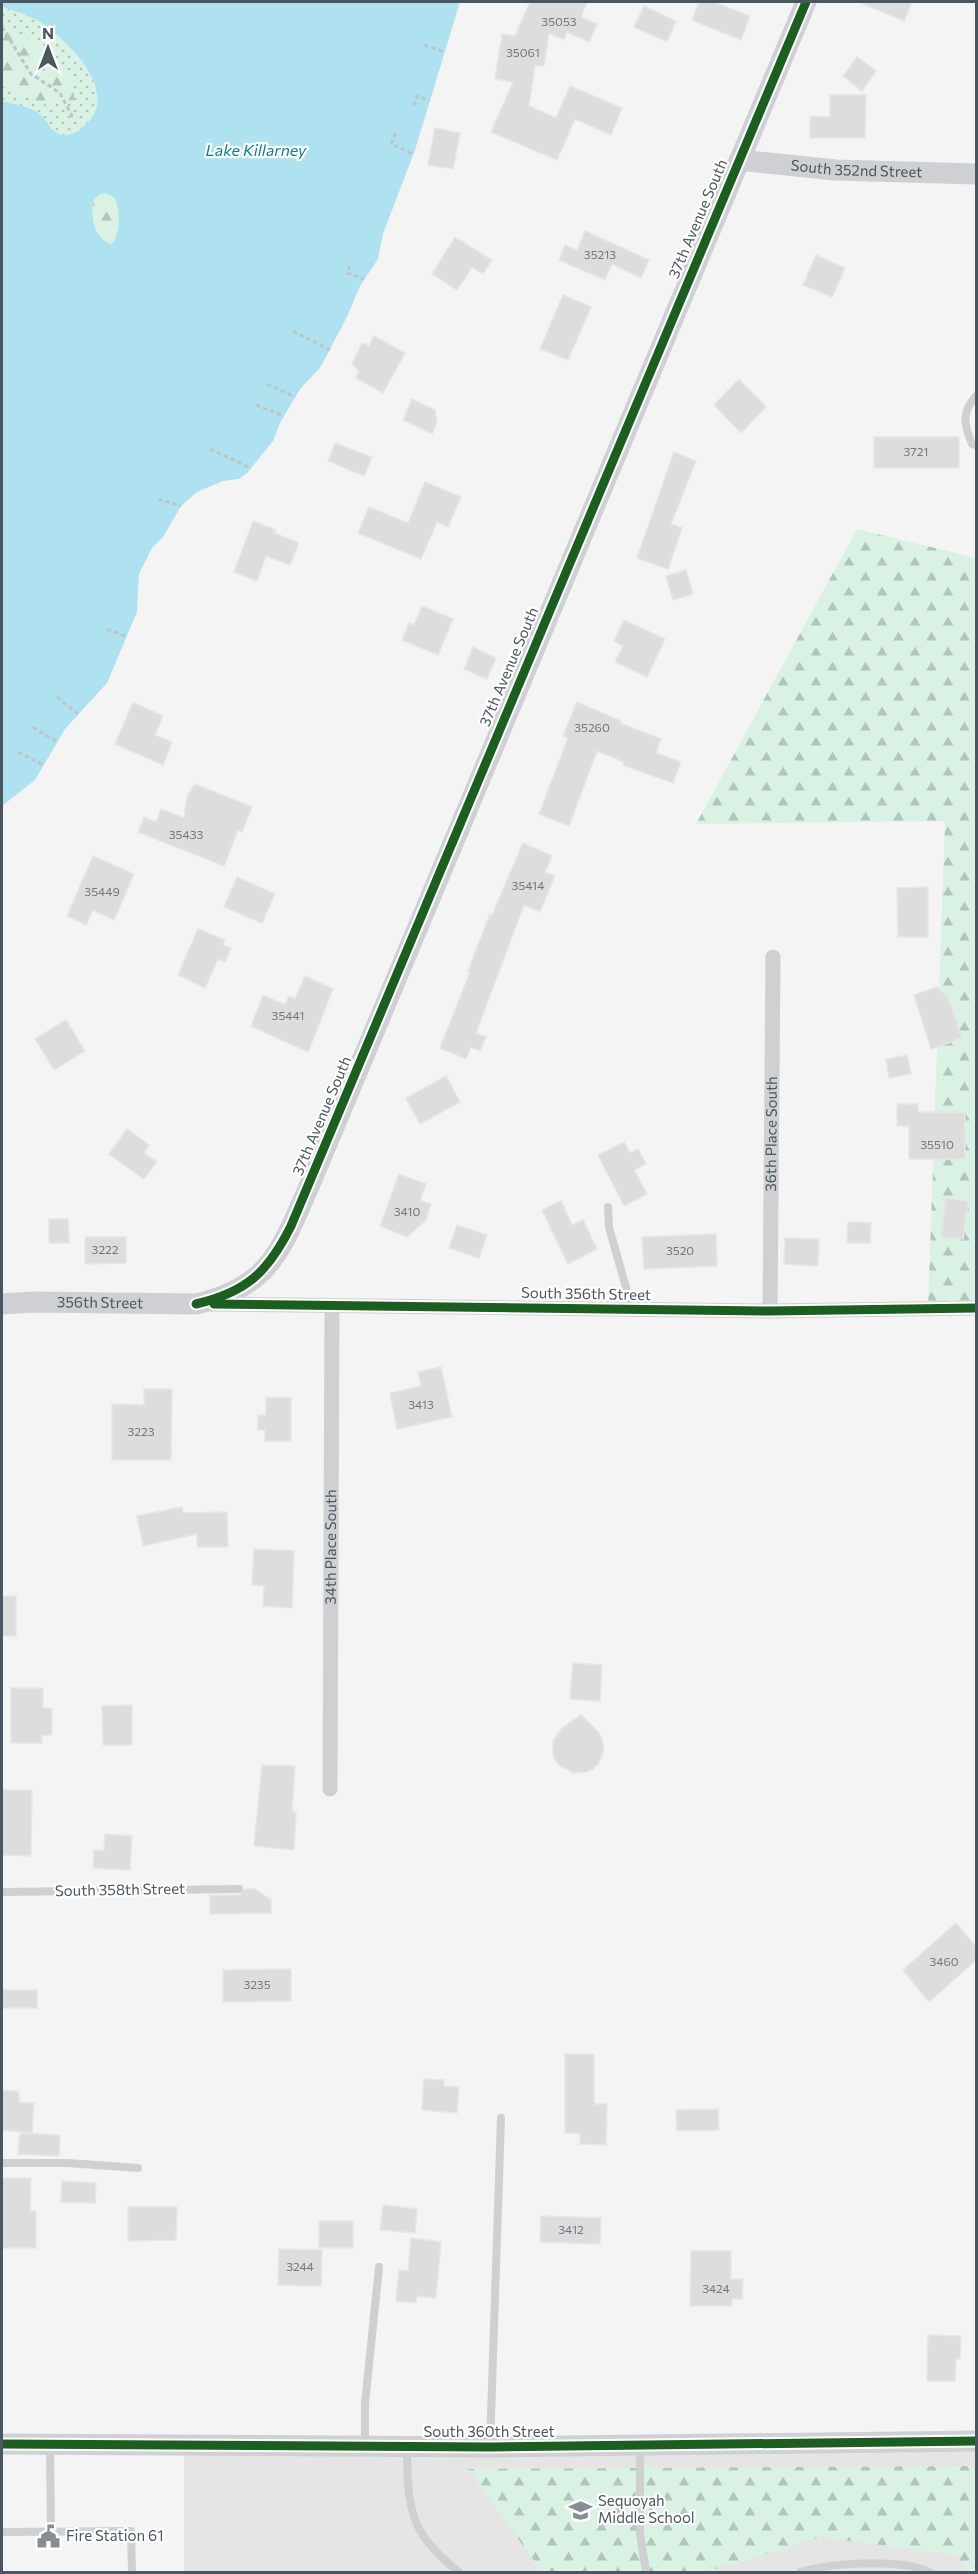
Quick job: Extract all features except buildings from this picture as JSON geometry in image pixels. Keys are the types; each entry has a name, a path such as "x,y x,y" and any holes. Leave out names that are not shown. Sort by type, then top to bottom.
{"street":[{"name":"37th Avenue South","path":"196,1304 222,1298 253,1281 270,1263 291,1226 806,2"},
{"name":"South 352nd Street","path":"739,160 835,170 976,174"},
{"name":"36th Place South","path":"770,1311 773,957"},
{"name":"356th Street","path":"2,1304 34,1302 196,1304"},
{"name":"South 356th Street","path":"196,1304 770,1311 976,1308"},
{"name":"34th Place South","path":"330,1789 332,1306"},
{"name":"South 360th Street","path":"2,2444 490,2447 976,2441"}],"lane":[{"path":"976,396 968,405 964,426 972,444 976,445"},
{"path":"608,1207 609,1227 632,1309"},
{"name":"South 358th Street","path":"2,1892 239,1889"},
{"path":"490,2447 501,2118"},
{"path":"2,2163 68,2163 138,2168"},
{"path":"365,2446 365,2404 371,2367 379,2267"},
{"path":"50,2444 51,2532"},
{"path":"640,2446 639,2533 646,2572"},
{"path":"407,2447 408,2495 414,2521 432,2548 459,2572"},
{"path":"2,2532 131,2531 132,2572"},
{"path":"800,2572 823,2567 873,2564 913,2567 930,2572"}],"path":[{"path":"2,27 31,74 60,93 73,118"},
{"path":"424,45 444,52"},
{"path":"414,106 417,96 429,100"},
{"path":"396,133 391,144 413,154"},
{"path":"350,266 347,273 364,279"},
{"path":"293,331 330,350"},
{"path":"267,384 295,397"},
{"path":"256,405 284,416"},
{"path":"210,449 251,468"},
{"path":"158,499 181,506"},
{"path":"107,629 128,637"},
{"path":"57,697 79,715"},
{"path":"33,728 57,742"},
{"path":"18,752 43,765"}],"shaded area":[{"name":"Sequoyah Middle School","path":"976,2441 976,2572 184,2572 184,2445"}],"green space":[{"path":"2,7 40,22 63,40 85,66 97,95 96,109 88,122 78,131 68,135 60,134 53,130 37,112 28,107 2,101"},
{"path":"2,26 25,36 73,79 74,100 47,105 2,86"},
{"path":"106,193 116,198 118,209 119,228 113,244 102,238 93,221 93,201 100,194"},
{"path":"857,529 976,558 976,1309 928,1309 945,821 696,824"},
{"path":"976,2466 976,2572 967,2572 957,2555 821,2537 706,2572 542,2572 468,2469"}],"water":[{"name":"Lake Killarney","path":"2,2 460,2 415,150 383,234 378,259 360,286 347,317 320,368 300,389 280,423 273,441 247,473 239,479 223,481 197,492 181,506 163,537 152,548 139,574 137,612 107,683 65,729 35,780 2,806 2,101 33,109 53,130 64,135 78,131 88,122 96,109 97,95 85,66 63,40 36,20 2,7","holes":["106,193 115,198 119,222 112,244 101,238 95,227 93,201 100,194"]}],"cycle path":[{"path":"196,1304 229,1293 254,1278 274,1256 291,1226 806,2"},
{"path":"214,1304 770,1311 976,1308"},
{"path":"2,2444 490,2447 976,2441"}],"place":[{"name":"Sequoyah Middle School","path":"580,2510"},
{"name":"Fire Station 61","path":"48,2536"}]}
